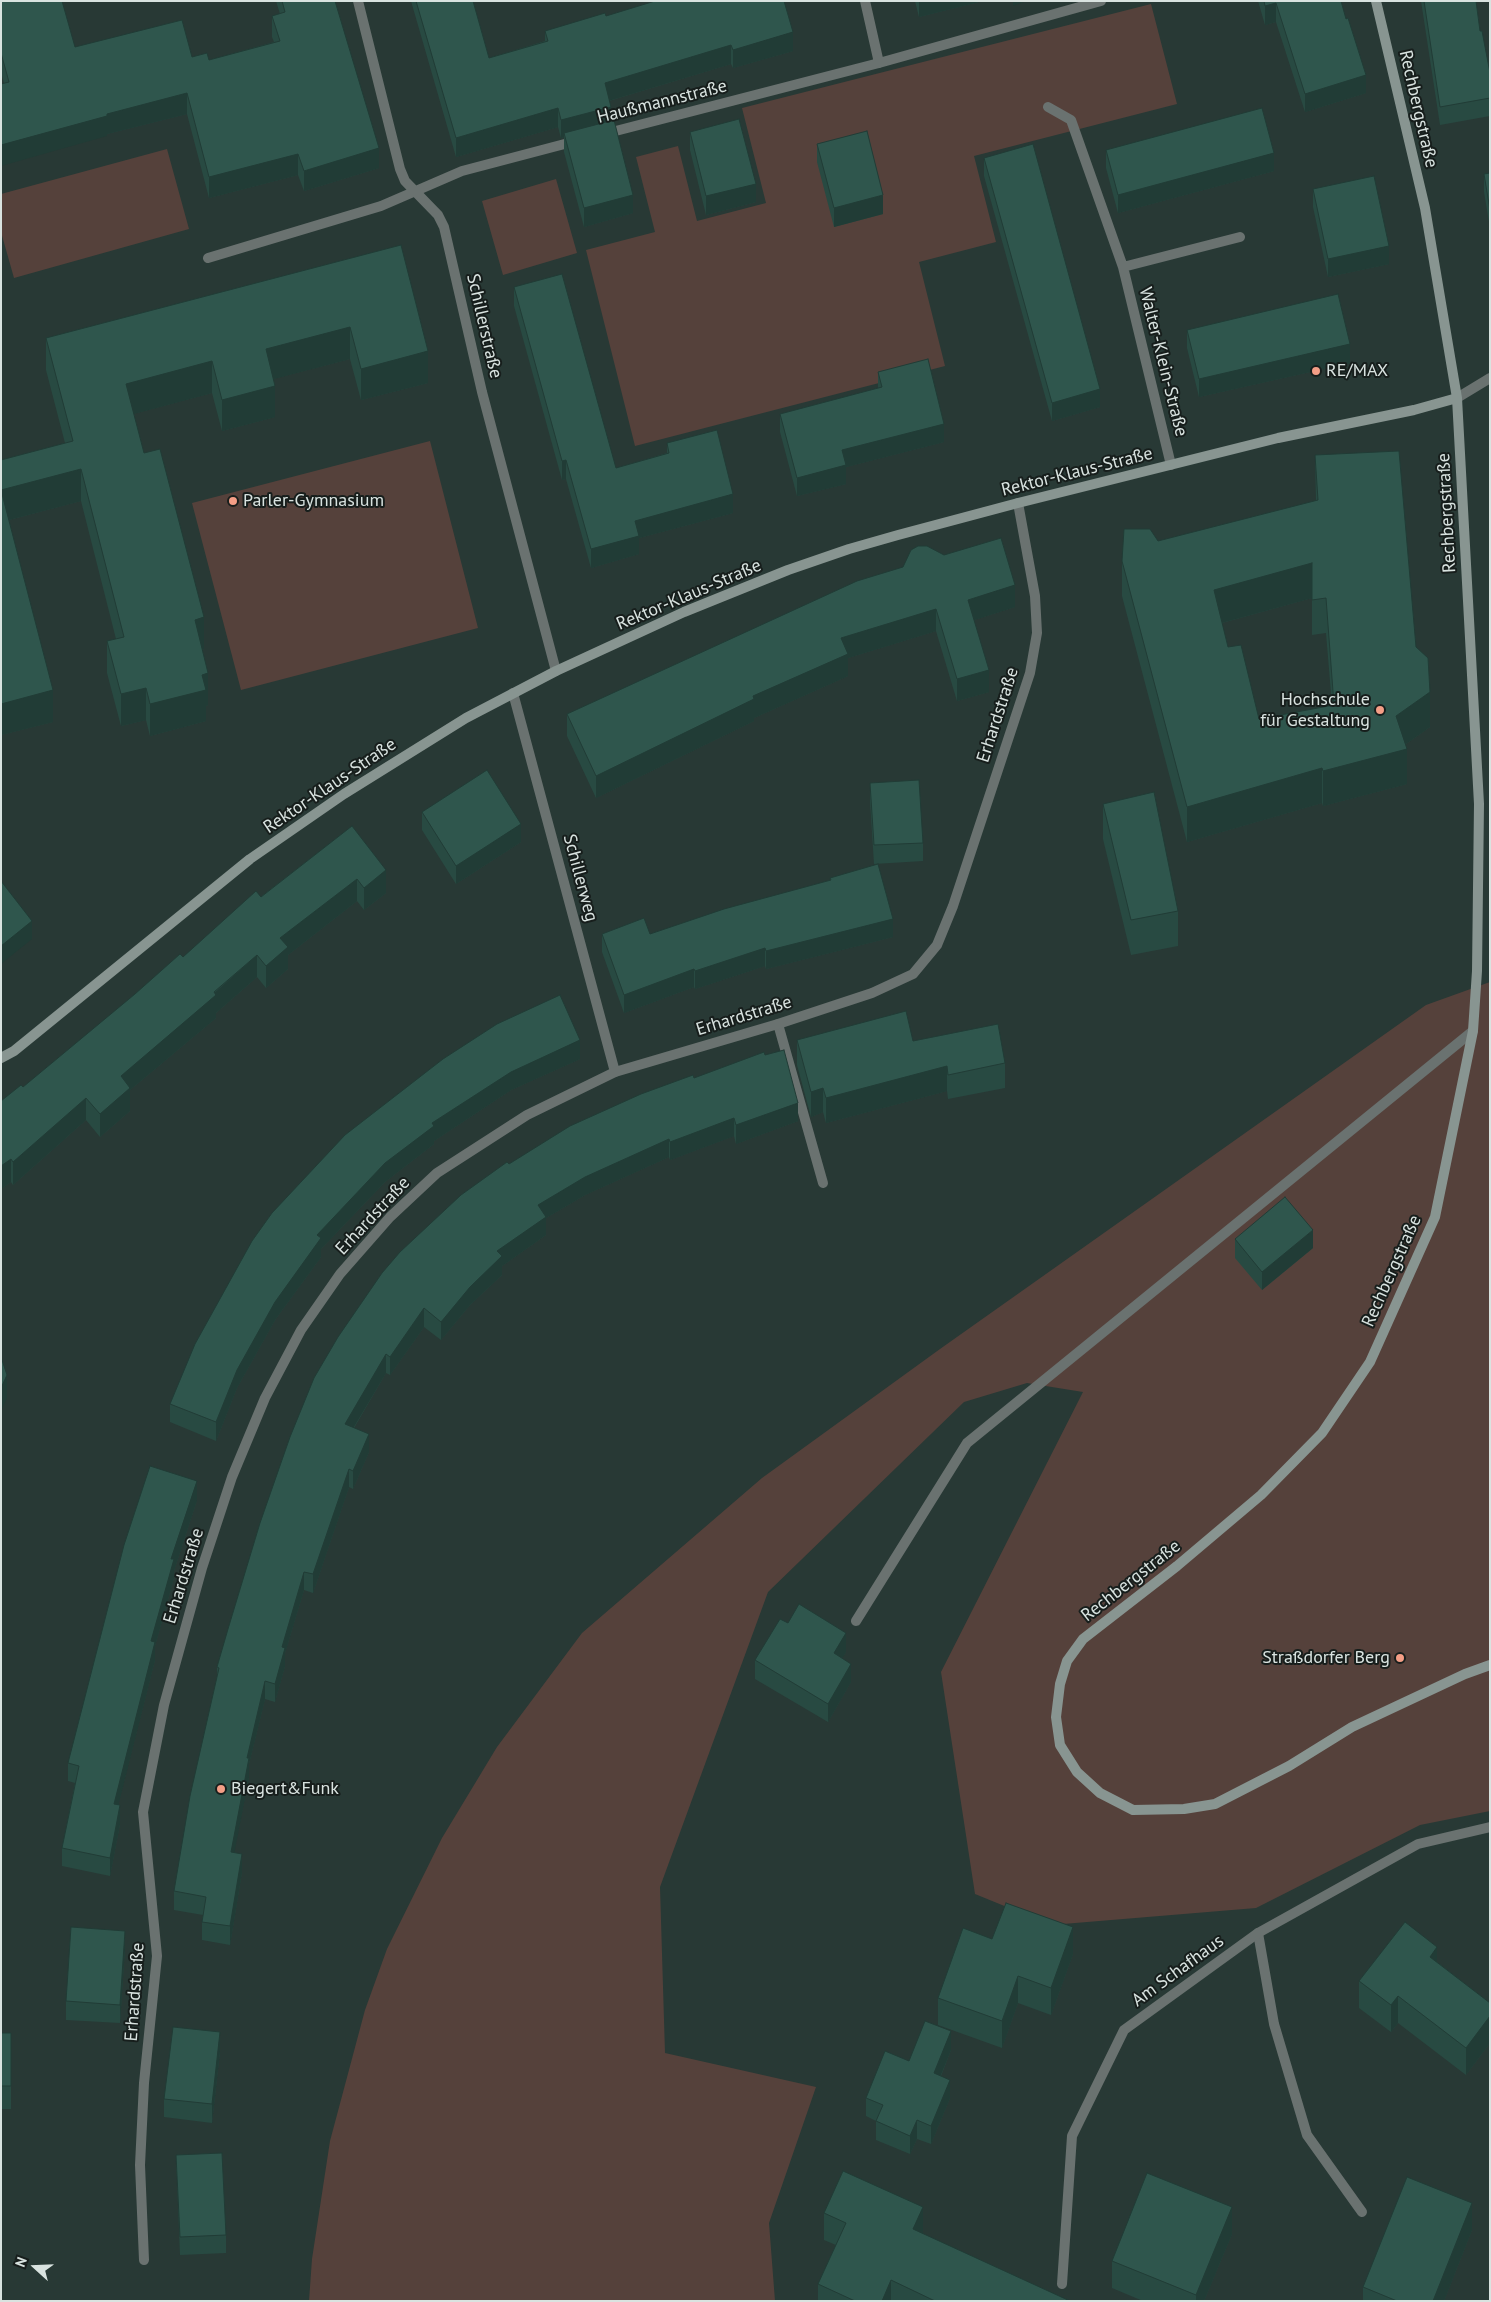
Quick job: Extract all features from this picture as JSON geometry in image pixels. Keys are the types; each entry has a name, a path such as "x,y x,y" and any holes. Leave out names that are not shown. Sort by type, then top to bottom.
{"main road":[{"name":"Rechbergstraße","path":"1376,1 1425,208 1457,398 1480,804 1477,971 1473,1031 1435,1217 1370,1362 1322,1433 1262,1495 1177,1566 1083,1639 1067,1661 1060,1684 1056,1717 1060,1745 1077,1772 1100,1793 1134,1810 1184,1809 1215,1804 1289,1766 1352,1727 1465,1674 1490,1665"},
{"name":"Rektor-Klaus-Straße","path":"1,1058 14,1051 250,860 344,794 466,718 556,671 684,612 788,570 849,549 1018,503 1278,438 1414,410 1457,398"}],"street":[{"name":"Schillerstraße","path":"358,1 400,170 405,181 438,215 444,227 482,392 556,671"},
{"path":"865,1 879,64"},
{"name":"Haußmannstraße","path":"208,258 380,206 462,171 879,64 1101,1"},
{"name":"Walter-Klein-Straße","path":"1048,107 1071,120 1123,267 1171,465"},
{"name":"Walter-Klein-Straße","path":"1123,267 1240,237"},
{"name":"Rektor-Klaus-Straße","path":"1457,398 1490,378"},
{"name":"Erhardstraße","path":"144,2260 140,2165 144,2083 157,1956 142,1812 164,1705 202,1568 232,1477 265,1398 301,1330 340,1274 390,1218 437,1173 461,1157 527,1115 615,1072 778,1024 872,992 914,974 937,945 953,906 1030,673 1037,633 1035,596 1018,503"},
{"name":"Schillerweg","path":"513,693 615,1072"},
{"path":"778,1024 823,1183"},
{"path":"856,1621 967,1443 1473,1031"},
{"name":"Am Schafhaus","path":"1062,2284 1072,2136 1124,2030 1258,1933 1418,1844 1490,1826"},
{"path":"1258,1933 1274,2024 1307,2134 1362,2212"}],"shaded area":[{"path":"1151,4 1177,104 974,156 996,242 919,262 945,366 635,446 586,250 655,232 636,157 678,146 697,221 766,203 742,108"},
{"path":"167,149 189,229 14,278 1,232 1,194"},
{"path":"556,179 577,253 503,275 482,201"},
{"path":"430,441 478,628 241,690 192,503"},
{"path":"1490,982 1490,1811 1420,1825 1256,1908 1051,1925 975,1894 941,1672 1083,1392 1027,1383 964,1402 768,1592 660,1887 665,2053 816,2087 769,2223 775,2301 309,2301 312,2259 330,2141 365,2010 387,1949 442,1838 497,1747 582,1633 762,1478 940,1349 1426,1005"}],"building":[{"path":"1,1 62,1 75,47 182,20 192,57 207,53 209,60 280,41 272,16 285,12 282,1 335,1 379,148 304,171 298,154 209,177 187,93 1,145 1,84 9,82 1,53"},
{"path":"416,1 473,1 489,58 548,41 545,31 605,13 606,16 655,1 784,1 793,32 733,50 731,45 605,83 611,107 561,120 558,108 456,138"},
{"path":"1264,1 1341,1 1366,75 1305,94 1276,3 1265,6"},
{"path":"1424,1 1476,1 1480,31 1482,31 1490,73 1490,98 1440,107"},
{"path":"1262,108 1274,153 1118,195 1106,150"},
{"path":"739,119 756,184 706,196 690,132"},
{"path":"614,120 633,195 584,208 564,133"},
{"path":"867,131 883,195 834,208 817,144"},
{"path":"1033,144 1100,389 1052,403 984,158"},
{"path":"1490,173 1490,210 1484,174"},
{"path":"1374,176 1389,246 1328,259 1313,189"},
{"path":"401,245 428,351 361,369 350,327 266,349 275,386 222,400 212,361 126,384 144,453 160,449 204,617 195,620 208,673 202,675 206,690 150,704 146,688 121,694 107,641 124,637 81,469 1,490 1,460 73,441 46,338"},
{"path":"562,274 616,468 669,453 667,443 717,430 733,494 635,521 639,536 591,549 566,460 562,461 514,287"},
{"path":"1338,294 1350,344 1199,379 1187,330"},
{"path":"928,359 944,424 842,450 846,465 797,478 780,414 882,387 878,372"},
{"name":"Hochschule für Gestaltung","path":"1399,451 1416,647 1428,658 1430,692 1396,716 1407,749 1323,771 1322,768 1187,807 1122,561 1124,529 1150,529 1158,541 1318,500 1315,455","holes":["1312,563 1312,600 1326,598 1334,705 1259,719 1241,645 1228,647 1214,590"]},
{"path":"1,490 53,690 1,704"},
{"path":"1001,538 1015,585 968,600 989,670 957,679 936,609 841,638 848,654 753,696 754,699 596,776 567,714 857,581 903,567 911,550 918,546 927,546 944,555"},
{"path":"487,770 521,824 456,866 422,812"},
{"path":"919,780 923,843 874,845 870,783"},
{"path":"1154,792 1178,911 1131,920 1103,804"},
{"path":"352,826 386,870 364,888 357,879 280,938 288,947 266,966 257,955 214,992 216,995 121,1076 130,1088 100,1114 86,1098 13,1162 11,1159 1,1166 1,1101 21,1085 23,1087 180,954 183,957 256,891 261,897"},
{"path":"878,864 893,919 766,951 765,948 695,971 694,969 624,995 602,934 644,918 650,934 724,909 831,880 830,878"},
{"path":"1,881 32,921 1,946"},
{"path":"560,995 580,1040 511,1072 432,1123 434,1126 385,1163 317,1235 321,1238 275,1302 237,1370 216,1422 170,1404 195,1344 252,1241 272,1213 345,1135 443,1059 497,1024"},
{"path":"906,1011 913,1041 998,1024 1005,1063 948,1075 947,1066 826,1098 823,1088 811,1092 797,1040"},
{"path":"784,1050 798,1103 736,1125 734,1118 670,1142 669,1139 585,1177 538,1205 546,1217 497,1251 502,1256 470,1287 441,1322 424,1308 390,1357 386,1354 345,1424 369,1434 353,1471 349,1469 313,1574 304,1572 282,1647 285,1648 275,1684 265,1681 247,1758 249,1758 231,1852 242,1854 230,1926 202,1922 206,1897 174,1891 190,1796 219,1668 217,1667 260,1523 290,1437 314,1378 338,1337 382,1273 400,1252 461,1195 507,1162 509,1164 570,1126 641,1094 693,1075 694,1078 764,1052 765,1055"},
{"path":"1285,1197 1313,1230 1262,1272 1235,1239"},
{"path":"1,1357 7,1375 1,1388"},
{"path":"150,1466 197,1481 171,1559 174,1559 151,1641 155,1642 114,1804 120,1805 110,1858 62,1848 79,1766 68,1763 124,1545"},
{"path":"799,1604 846,1633 834,1653 851,1664 828,1704 755,1660 780,1619 788,1623"},
{"path":"1006,1903 1073,1927 1051,1988 1018,1976 1002,2021 938,1998 963,1928 992,1939"},
{"path":"1405,1922 1437,1947 1430,1957 1490,2003 1490,2016 1466,2048 1398,1996 1391,2005 1359,1981"},
{"path":"71,1927 125,1931 120,2005 66,2001"},
{"path":"925,2021 951,2031 934,2073 950,2080 931,2126 917,2120 910,2136 876,2121 883,2105 866,2098 885,2051 909,2061"},
{"path":"173,2027 220,2032 212,2104 164,2099"},
{"path":"1,2033 11,2033 11,2086 1,2086"},
{"path":"222,2153 226,2235 180,2237 176,2155"},
{"path":"843,2171 923,2207 913,2229 1070,2301 935,2301 891,2280 882,2301 855,2301 818,2284 846,2223 824,2213"},
{"path":"1147,2173 1232,2207 1196,2295 1112,2261"},
{"path":"1407,2177 1472,2203 1433,2301 1397,2301 1363,2287"}],"place":[{"name":"RE/MAX","path":"1316,371"},
{"name":"Parler-Gymnasium","path":"233,501"},
{"name":"Hochschule für Gestaltung","path":"1380,710"},
{"name":"Straßdorfer Berg","path":"1400,1658"},
{"name":"Biegert&Funk","path":"221,1789"}]}
